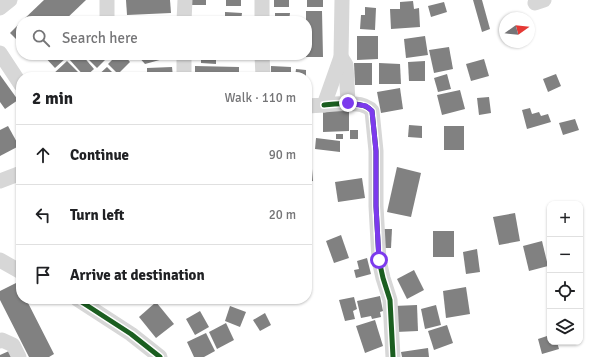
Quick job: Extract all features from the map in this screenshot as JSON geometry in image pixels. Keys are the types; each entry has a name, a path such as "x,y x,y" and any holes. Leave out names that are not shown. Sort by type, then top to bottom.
{"street":[{"path":"0,8 10,0"},
{"path":"107,0 107,16"},
{"path":"184,0 184,16"},
{"path":"262,0 262,16"},
{"path":"324,105 341,57 342,0"},
{"path":"0,53 16,77"},
{"path":"341,57 346,65 348,103"},
{"path":"184,60 184,72"},
{"path":"262,60 263,72"},
{"path":"312,106 348,103 366,106 372,111 376,151 376,206 379,260 390,300 393,357"},
{"path":"0,181 16,175"},
{"path":"0,260 16,269"},
{"path":"85,304 131,334 160,357"},
{"path":"0,341 13,345 19,357"}],"building":[{"path":"44,0 86,0 69,16 27,16"},
{"path":"126,0 170,0 171,13 127,15"},
{"path":"192,0 206,0 206,5 192,5"},
{"path":"226,0 241,0 241,6 226,6"},
{"path":"274,0 289,0 289,7 274,7"},
{"path":"307,0 323,0 323,7 307,7"},
{"path":"473,0 482,0 490,29 482,32"},
{"path":"413,1 414,9 419,8 420,27 391,29 390,9 400,9 400,2"},
{"path":"444,2 447,12 431,17 428,6"},
{"path":"365,7 376,8 375,30 360,29 361,15 365,15"},
{"path":"306,11 322,11 323,57 312,57 312,16 306,16"},
{"path":"225,12 242,13 242,16 225,16"},
{"path":"275,13 290,13 290,16 275,16"},
{"path":"16,27 16,39 10,33"},
{"path":"357,36 378,36 378,59 357,60"},
{"path":"425,36 428,55 406,58 404,39"},
{"path":"449,47 453,69 434,73 429,50"},
{"path":"484,59 489,76 471,81 466,64"},
{"path":"48,60 64,60 55,68"},
{"path":"70,60 86,60 94,69 91,72 81,72"},
{"path":"89,60 105,60 97,68"},
{"path":"112,60 128,60 130,62 120,72 116,72 108,64"},
{"path":"141,60 160,60 145,64"},
{"path":"201,60 216,60 216,64 201,63"},
{"path":"67,61 78,72 55,72"},
{"path":"425,61 425,81 409,81 408,62"},
{"path":"354,63 372,63 372,85 355,85"},
{"path":"379,63 400,64 401,84 379,84"},
{"path":"195,66 239,67 239,72 195,72"},
{"path":"271,66 291,67 291,72 271,72"},
{"path":"107,67 112,72 102,72"},
{"path":"172,67 172,72 147,72 147,68"},
{"path":"296,69 306,70 306,72 296,72"},
{"path":"447,74 451,89 438,92 434,78"},
{"path":"556,74 561,86 548,92 543,79"},
{"path":"0,75 16,97 16,101 5,109 0,102"},
{"path":"400,88 403,109 381,113 377,92"},
{"path":"460,90 465,109 442,115 437,95"},
{"path":"489,97 491,113 479,115 477,98"},
{"path":"323,108 349,108 349,131 323,132"},
{"path":"530,108 532,114 539,112 541,116 548,114 551,122 527,129 522,110"},
{"path":"575,119 579,130 563,135 559,123"},
{"path":"409,125 422,126 422,138 408,137"},
{"path":"8,126 16,141 16,148 0,156 0,130"},
{"path":"444,126 464,126 464,150 444,150"},
{"path":"350,130 358,130 358,139 350,139"},
{"path":"336,134 343,134 343,139 336,139"},
{"path":"316,138 340,141 340,152 315,149"},
{"path":"397,167 421,173 411,217 387,212"},
{"path":"362,178 365,198 338,202 335,182"},
{"path":"515,213 520,241 499,245 493,217"},
{"path":"381,229 392,229 391,248 381,248"},
{"path":"433,231 454,231 454,257 433,257"},
{"path":"341,235 349,258 334,263 326,241"},
{"path":"542,241 547,266 529,271 523,246"},
{"path":"477,249 480,272 466,274 463,252"},
{"path":"367,258 371,274 356,278 354,270 359,269 357,261"},
{"path":"414,270 424,290 407,299 397,279"},
{"path":"16,283 16,304 29,304 54,354 49,357 29,357 0,300 0,291"},
{"path":"466,287 470,314 446,318 443,291"},
{"path":"380,296 383,311 380,312 381,317 372,319 371,316 361,318 357,301"},
{"path":"354,297 357,309 353,311 355,319 345,321 339,300"},
{"path":"154,304 158,304 174,324 156,338 139,317"},
{"path":"417,305 418,331 396,332 394,306"},
{"path":"436,305 441,325 425,329 421,309"},
{"path":"230,306 246,312 240,327 225,321"},
{"path":"200,311 209,327 195,335 186,319"},
{"path":"265,313 271,325 260,331 253,320"},
{"path":"375,320 383,346 365,353 356,326"},
{"path":"226,323 234,340 217,349 209,332"},
{"path":"447,325 453,343 434,350 428,331"},
{"path":"206,333 215,351 204,357 194,357 187,342"},
{"path":"547,336 547,345 558,345 559,349 542,354 538,339"},
{"path":"428,348 429,357 402,357 401,352"},
{"path":"9,351 12,357 0,357 0,355"}],"cycle path":[{"path":"324,105 357,104 363,105 372,111 376,151 376,206 379,260 390,300 393,357"},
{"path":"85,304 131,334 160,357"}],"route":[{"path":"348,103 366,106 372,111 377,172 376,206 379,260"}]}
